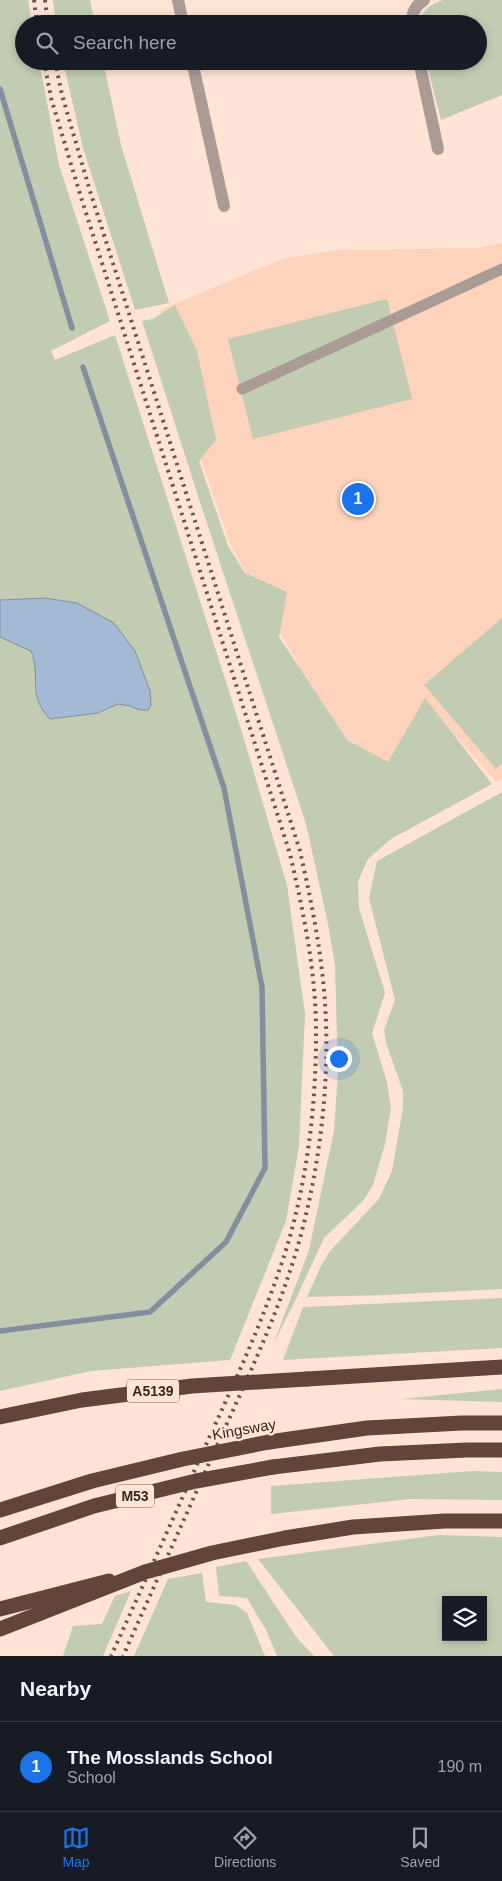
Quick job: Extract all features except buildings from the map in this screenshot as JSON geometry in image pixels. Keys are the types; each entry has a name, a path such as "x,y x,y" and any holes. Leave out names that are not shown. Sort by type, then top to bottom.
{"highway":[{"name":"A5139","path":"0,1417 82,1400 192,1386 502,1367"},
{"name":"Kingsway","path":"0,1510 92,1481 183,1459 270,1442 367,1428 502,1423"},
{"name":"M53","path":"0,1538 94,1506 196,1481 273,1467 380,1454 502,1450"},
{"path":"0,1608 145,1572 212,1553 285,1538 353,1527 444,1521 502,1521"},
{"path":"0,1629 145,1572"}],"street":[{"path":"178,0 181,15"},
{"path":"412,15 417,5 424,0"},
{"path":"194,70 224,206"},
{"path":"421,70 438,149"}],"lane":[{"path":"242,389 502,269"}],"shaded area":[{"path":"502,243 502,779 496,782 425,701 390,764 337,734 231,546 198,452 204,448 160,310 285,258 339,250 477,248"}],"green space":[{"path":"0,0 28,0 30,15 15,15 15,70 41,70 59,165 110,321 51,351 55,360 115,335 241,729 287,885 305,1014 299,1146 286,1221 230,1360 91,1371 0,1391"},
{"path":"53,0 90,0 93,15 55,15"},
{"path":"443,0 502,0 502,95 441,120 428,70 487,70 487,15 422,15 427,8"},
{"path":"65,70 105,70 121,145 169,303 135,310 83,148"},
{"path":"387,299 412,399 253,439 228,339"},
{"path":"175,305 197,351 216,440 199,461 228,546 245,573 287,592 279,637 347,740 388,762 425,698 492,784 391,839 368,859 358,881 359,908 385,993 372,1033 387,1082 391,1108 385,1144 373,1185 363,1201 324,1238 273,1345 309,1250 334,1131 338,1072 335,965 306,824 142,321 153,319"},
{"path":"502,618 502,764 496,769 424,685"},
{"path":"502,792 502,1289 307,1297 330,1251 379,1199 392,1171 403,1108 403,1091 386,1043 384,1030 395,1000 369,898 377,861"},
{"path":"502,1298 502,1348 283,1360 303,1307"},
{"path":"502,1389 502,1402 400,1399"},
{"path":"473,1471 502,1472 502,1500 411,1499 271,1514 271,1486"},
{"path":"438,1535 502,1537 502,1656 334,1656 258,1559"},
{"path":"246,1561 297,1638 314,1656 277,1656 266,1630 247,1598 219,1596 216,1567"},
{"path":"202,1573 206,1602 236,1605 247,1613 265,1656 134,1656 168,1579"},
{"path":"131,1591 103,1656 63,1656 73,1626 102,1624 115,1596"}],"water":[{"path":"45,598 77,603 114,623 135,651 150,691 151,705 148,710 140,710 118,704 98,713 50,719 38,701 34,660 31,651 0,637 0,600"}],"waterway":[{"path":"0,89 72,328"},
{"path":"0,1331 150,1312 226,1242 265,1168 262,987 224,788 83,367"}],"railway":[{"path":"34,0 36,15"},
{"path":"45,0 47,15"},
{"path":"46,70 51,98 80,194 290,854 308,939 316,1025 316,1056 308,1150 296,1212 279,1271 243,1362 111,1656"},
{"path":"57,70 62,95 90,191 300,851 317,936 323,979 326,1023 325,1085 318,1150 306,1214 289,1274 273,1319 254,1363 123,1656"}],"place":[{"name":"The Mosslands School","path":"358,499"}]}
